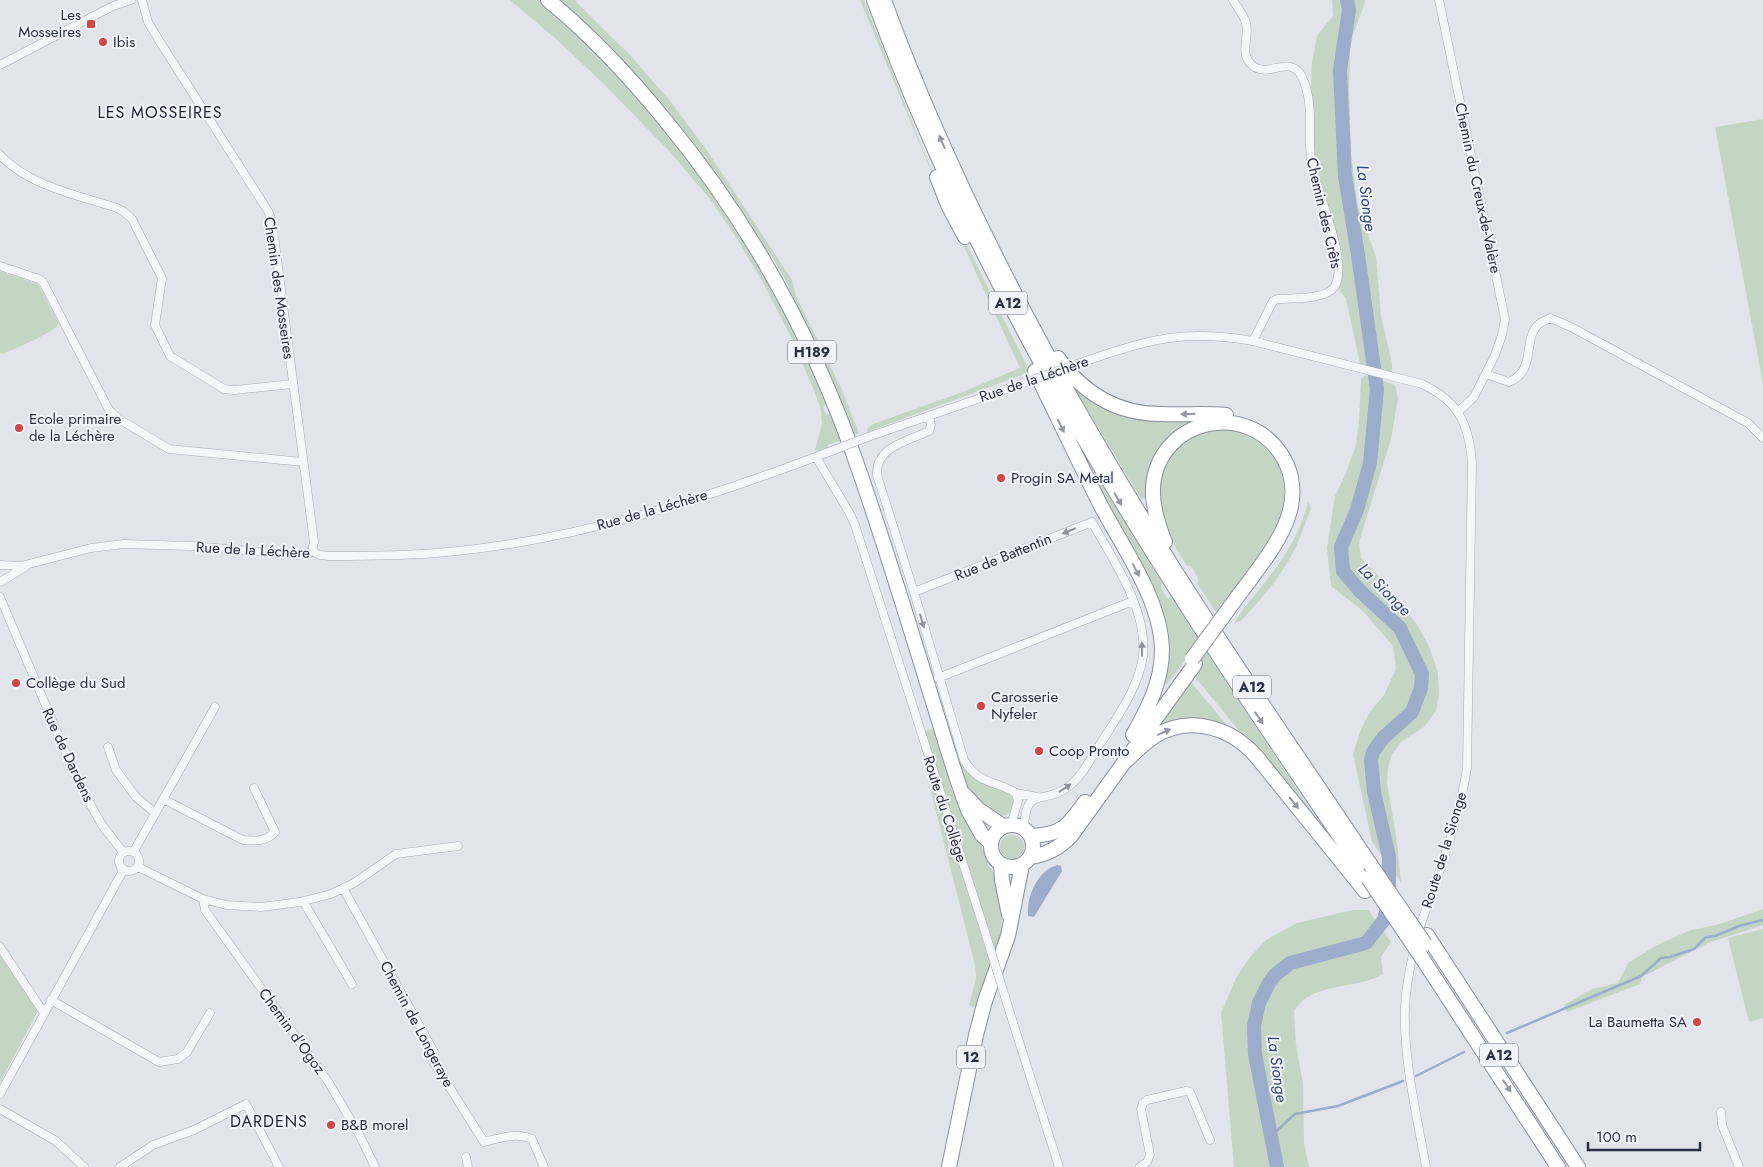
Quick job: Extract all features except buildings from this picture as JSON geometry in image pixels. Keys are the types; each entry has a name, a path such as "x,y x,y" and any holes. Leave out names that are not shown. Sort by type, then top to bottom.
{"highway":[{"name":"H189","path":"548,0 618,65 675,132 739,220 789,304 832,397 860,471 962,792"},
{"path":"867,0 948,205 1034,370 1097,498 1137,572 1154,611 1161,641 1160,673 1151,699 1133,736"},
{"name":"A12","path":"874,0 932,146 973,234 1036,357 1089,450 1138,531 1241,690 1369,872 1426,939 1571,1167"},
{"name":"A12","path":"884,0 952,165 1025,312 1077,407 1169,561 1369,872 1422,959 1558,1167"},
{"path":"1001,864 1012,867 1041,856 1071,836 1126,761 1193,661 1231,609 1279,549 1290,531 1299,500 1298,478 1293,462 1285,448 1266,429 1252,421 1238,417 1213,414 1146,414 1124,409 1106,402 1089,392 1070,374 1025,312"},
{"path":"1231,609 1280,534 1289,513 1292,484 1290,472 1283,456 1265,436 1242,425 1216,422 1184,433 1170,446 1161,459 1156,470 1153,486 1154,504 1159,527 1165,542 1273,708 1369,872"},
{"path":"962,792 978,809 1017,829 1050,834 1066,826 1133,736 1193,661"},
{"path":"1126,761 1150,740 1174,728 1198,725 1210,726 1225,732 1239,740 1252,752 1369,872"},
{"name":"12","path":"962,792 970,815 982,834 991,843 993,855 1001,864 1010,923"},
{"path":"991,843 993,836 1017,829"},
{"name":"12","path":"949,1167 976,1035 1010,923 1026,861 1033,844 1017,829"},
{"path":"1426,939 1578,1167"}],"street":[{"path":"100,14 114,0"},
{"path":"0,65 113,6 131,0"},
{"name":"Chemin des Mosseires","path":"142,0 148,22 268,211 272,221 314,542 312,551"},
{"name":"Chemin des Crêts","path":"1233,0 1246,25 1245,52 1249,62 1256,69 1263,71 1281,66 1290,67 1298,72 1302,78 1310,110 1311,163 1333,238 1338,266 1337,283 1328,293 1273,301 1253,341"},
{"name":"Chemin du Creux-de-Valère","path":"1439,0 1505,319 1502,335 1486,374 1474,397 1458,412"},
{"path":"0,155 10,166 29,178 123,210 128,215 162,278 155,325 170,356 224,389 235,390 293,384"},
{"path":"0,266 43,282 99,392 109,410 119,419 169,449 303,462"},
{"path":"1486,374 1509,382 1518,379 1525,367 1531,339 1538,324 1550,318 1571,327 1748,423 1763,438"},
{"name":"Rue de la Léchère","path":"0,566 31,564 91,548 124,544 192,546 298,555 304,555 312,551 320,555 330,556 436,553 537,539 644,515 698,498 1127,346 1153,339 1180,336 1203,334 1253,341 1422,384 1451,403 1458,412"},
{"name":"Route de la Sionge","path":"1426,1167 1407,1051 1405,1007 1416,938 1455,824 1463,794 1467,768 1472,463 1469,436 1458,412"},
{"path":"929,416 931,425 929,431 887,450 878,460 877,475 914,592 962,756 966,764 981,779 1016,793 1036,797"},
{"name":"Route du Collège","path":"816,457 846,506 855,525 1059,1167"},
{"name":"Rue de Battentin","path":"914,592 1092,522 1126,583 1133,600 1141,630 1143,651 1139,672 1127,700 1075,780 1060,792 1045,797 1036,797"},
{"name":"Rue de la Léchère","path":"1,582 31,564"},
{"path":"0,566 3,573 1,582"},
{"name":"Rue de Dardens","path":"0,597 78,784 102,825 123,852"},
{"path":"938,678 1133,600"},
{"path":"134,851 215,707"},
{"path":"108,747 116,770 136,797 155,813"},
{"path":"163,799 242,840 256,841 270,838 275,832 254,788"},
{"path":"1016,793 1018,801 1017,829"},
{"path":"1017,829 1026,808 1036,797"},
{"path":"138,866 203,899 226,905 261,908 331,894 354,883 396,854 458,846"},
{"path":"134,851 140,858 138,866 132,871 124,870 119,861 120,856 123,852 134,851"},
{"path":"0,1094 124,870"},
{"name":"Chemin de Longeraye","path":"343,888 434,1052 433,1061 484,1142 514,1135 523,1135 532,1139 544,1167"},
{"name":"Chemin d'Ogoz","path":"203,899 204,910 329,1083 360,1136 375,1167"},
{"path":"303,901 352,984"},
{"path":"0,947 44,1013"},
{"path":"52,1000 159,1062 178,1060 187,1052 210,1013"},
{"path":"1140,1167 1147,1162 1150,1155 1141,1109 1143,1103 1147,1100 1186,1091 1190,1092 1210,1140"},
{"path":"120,1167 154,1145 194,1130 246,1104 277,1163"},
{"path":"0,1109 56,1141 84,1167"},
{"path":"1721,1112 1722,1125 1739,1167"},
{"path":"466,1156 468,1167"}],"green space":[{"path":"510,0 539,0 549,8 612,68 687,155 752,252 789,318 828,404 823,406 826,415 831,413 842,440 828,445 828,448 815,450 822,424 821,410 813,388 790,335 761,279 732,231 709,198 670,152 605,85 556,39"},
{"path":"556,0 574,0 630,55 671,102 706,149 792,280 796,296 842,390 859,433 852,436 787,283 773,258"},
{"path":"860,0 864,0 923,150 949,209 1030,372 867,432 867,429 873,424 960,393 1020,368 947,210"},
{"path":"1332,0 1365,0 1350,43 1351,155 1358,207 1376,257 1381,316 1392,363 1392,376 1361,368 1346,299 1336,285 1338,267 1313,172 1310,110 1312,62 1317,36 1333,16"},
{"path":"1763,119 1763,384 1715,127"},
{"path":"0,271 38,284 59,324 42,336 3,354 0,353"},
{"path":"1365,375 1395,385 1398,399 1391,439 1359,542 1361,558 1382,580 1416,623 1429,646 1438,673 1439,695 1436,711 1424,727 1401,742 1392,754 1388,768 1387,783 1396,835 1401,882 1372,842 1353,754 1369,713 1384,695 1396,669 1393,646 1363,611 1331,586 1327,548 1335,496 1356,445 1361,379"},
{"path":"1069,379 1107,406 1218,417 1171,441 1149,497 1141,499"},
{"path":"1215,427 1246,431 1271,449 1285,474 1287,499 1275,534 1219,617 1197,583 1199,580 1191,566 1187,566 1177,550 1169,534 1159,501 1159,484 1163,468 1172,453 1189,436"},
{"path":"1096,476 1162,583 1161,588 1167,598 1172,598 1200,642 1167,684 1161,681 1164,634 1092,479"},
{"path":"1308,501 1311,509 1289,560 1274,583 1258,602 1241,621 1234,623 1290,546 1301,524"},
{"path":"1207,652 1321,826 1318,827 1195,677 1193,672"},
{"path":"1190,681 1232,731 1225,729 1150,735"},
{"path":"935,728 956,801 978,838 997,881 1002,903 1001,936 975,1008 969,1005 976,978 975,965 924,764 925,759 986,950 991,939 925,737 925,731"},
{"path":"961,761 971,774 980,781 1005,791 1011,796 1014,803 1009,813 998,816 976,800 967,786 959,762"},
{"path":"1012,835 1021,838 1024,847 1021,856 1012,859 1003,856 1000,847 1003,838"},
{"path":"1763,909 1763,925 1708,943 1642,977 1640,984 1567,1012 1564,1005 1592,989 1618,983 1628,963 1657,945 1691,930 1717,925"},
{"path":"1353,910 1368,910 1391,942 1381,957 1383,974 1365,981 1316,993 1300,1003 1294,1011 1296,1045 1303,1084 1304,1143 1309,1167 1234,1167 1221,1013 1236,978 1250,957 1266,940 1297,923"},
{"path":"1763,929 1763,1018 1749,1022 1728,938"},
{"path":"0,953 39,1009 0,1083"}],"water":[{"path":"1058,865 1061,866 1062,871 1034,917 1028,916 1031,893 1039,878 1045,872"}],"waterway":[{"name":"La Sionge","path":"1277,1167 1255,1054 1254,1026 1259,1003 1275,975 1290,963 1366,943 1384,920 1389,898 1389,857 1374,792 1371,760 1373,752 1383,738 1412,712 1421,688 1422,674 1400,628 1359,590 1343,571 1341,547 1357,510 1370,463 1377,389 1345,176 1340,70 1349,10 1347,0"},
{"path":"1507,1033 1641,976 1661,958 1694,949 1706,937 1715,936 1739,926 1763,920"},
{"path":"1416,1076 1464,1052"},
{"path":"1271,1136 1295,1114 1338,1106 1403,1081"}],"place":[{"name":"Les Mosseires","path":"91,24"},
{"name":"Ibis","path":"103,42"},
{"name":"Ecole primaire de la Léchère","path":"19,428"},
{"name":"Progin SA Metal","path":"1001,478"},
{"name":"Collège du Sud","path":"16,683"},
{"name":"Carosserie Nyfeler","path":"981,706"},
{"name":"Coop Pronto","path":"1039,751"},
{"name":"La Baumetta SA","path":"1697,1022"},
{"name":"B&B morel","path":"331,1125"}],"district":[{"name":"LES MOSSEIRES","path":"160,112"},
{"name":"DARDENS","path":"269,1121"}]}
